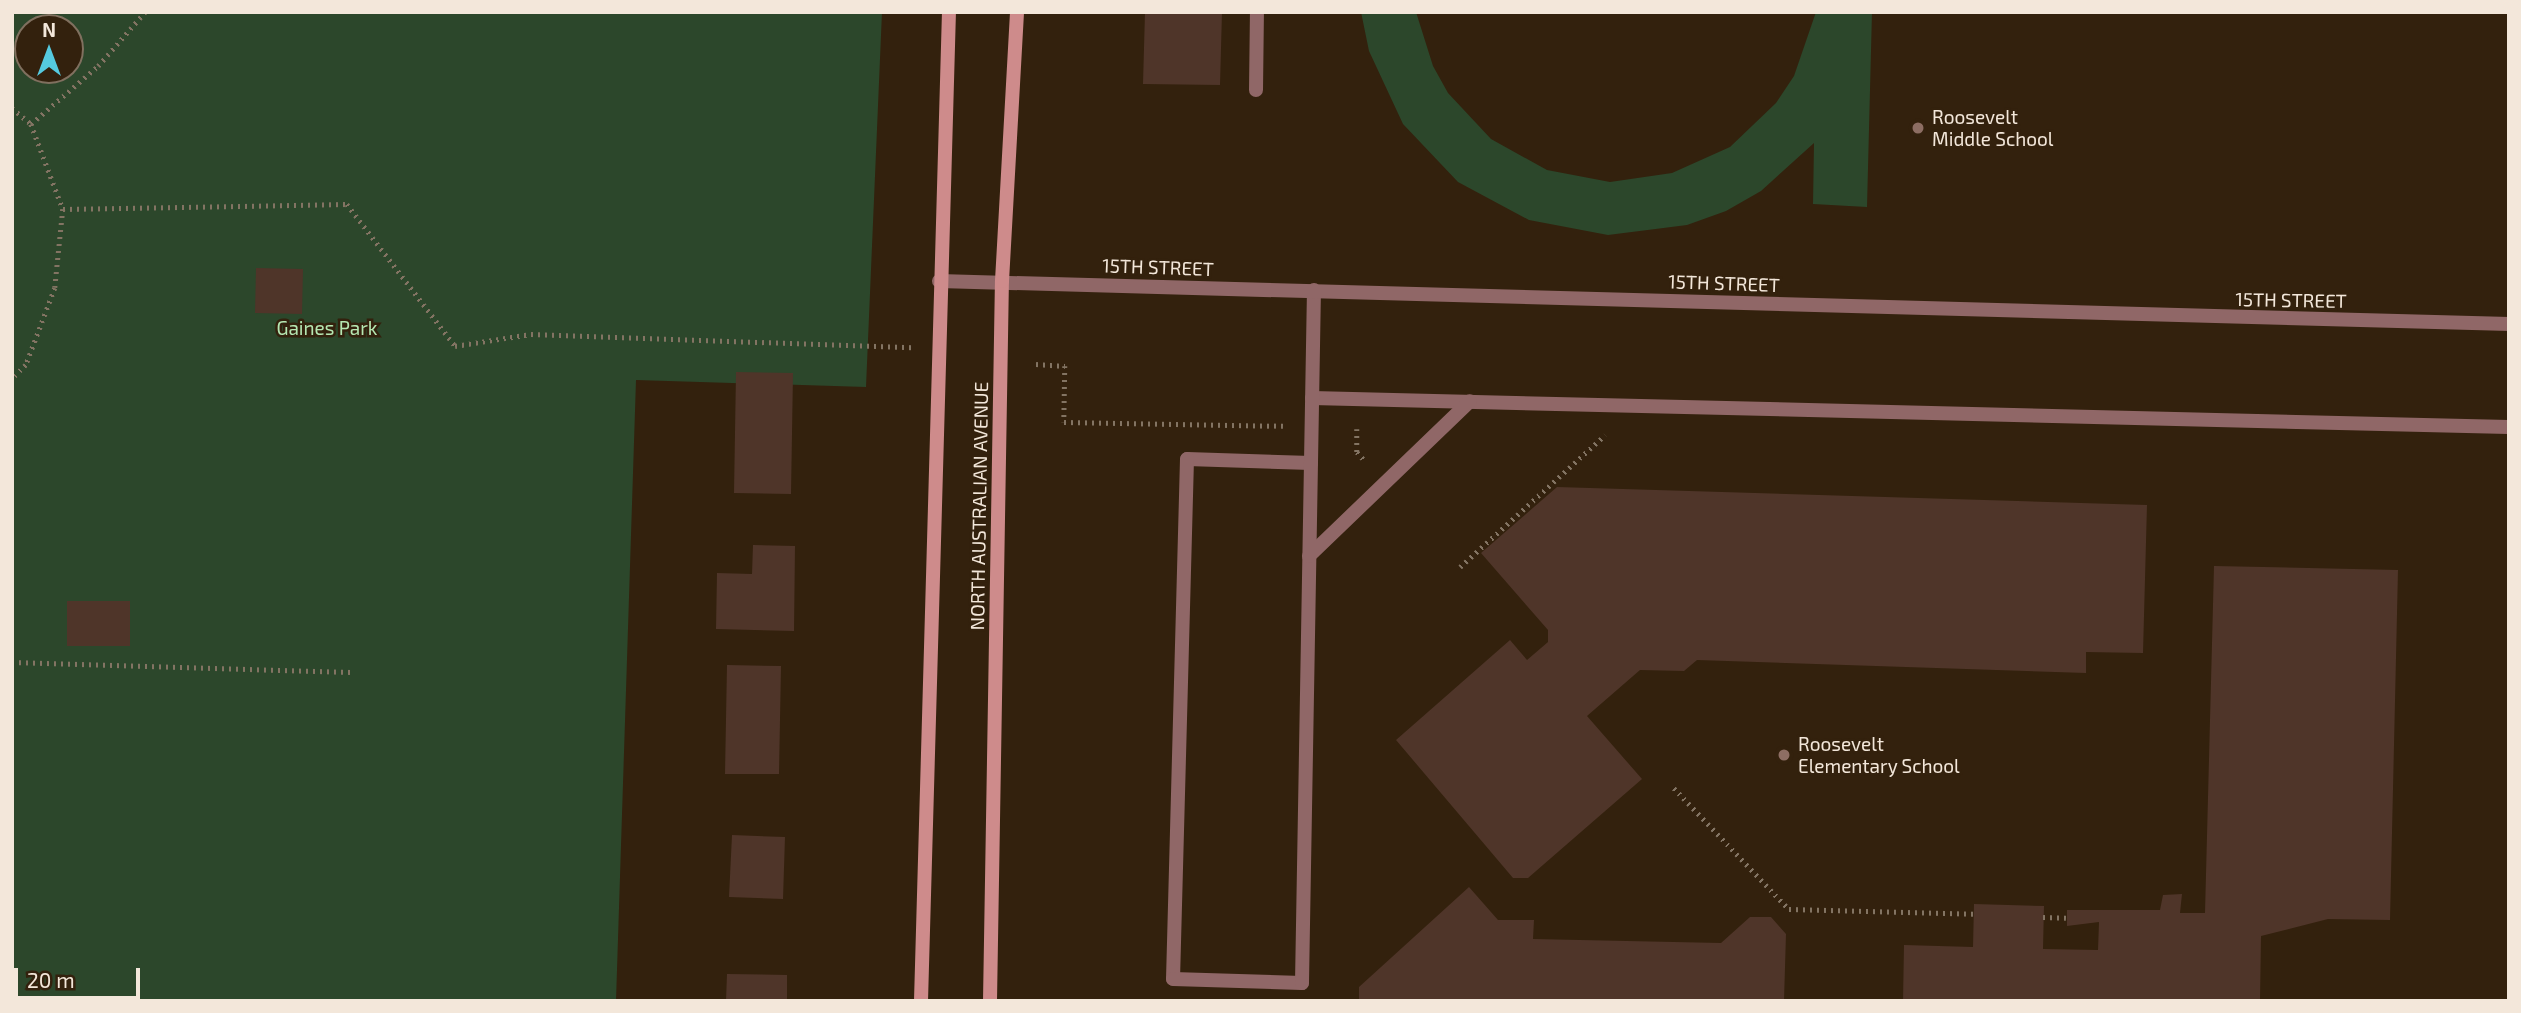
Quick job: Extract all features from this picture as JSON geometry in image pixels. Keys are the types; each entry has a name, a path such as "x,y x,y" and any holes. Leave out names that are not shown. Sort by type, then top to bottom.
{"main road":[{"path":"921,1001 937,350 949,12"},
{"name":"NORTH AUSTRALIAN AVENUE","path":"990,1001 1002,281 1017,12"}],"street":[{"path":"1256,90 1257,12"},
{"name":"15TH STREET","path":"939,281 2509,324"},
{"path":"1311,463 1187,459 1173,979 1302,983 1314,290"},
{"path":"1312,398 2509,427"},
{"path":"1309,556 1470,401"}],"path":[{"path":"31,124 98,66 145,12"},
{"path":"12,108 31,124 63,209 55,288 26,365 12,379"},
{"path":"63,209 347,204 455,346 531,334 873,342 937,350"},
{"path":"1036,364 1065,366 1064,422 1312,427"},
{"path":"1460,567 1605,435"},
{"path":"12,662 351,672"},
{"path":"1674,788 1789,909 1974,914"},
{"path":"2043,918 2066,918"}],"green space":[{"name":"Gaines Park","path":"12,12 882,12 866,387 636,380 616,1001 12,1001"},
{"path":"1361,12 1416,12 1433,66 1448,93 1491,139 1547,170 1610,182 1672,173 1730,147 1776,103 1794,76 1816,12 1872,12 1867,207 1813,204 1814,143 1761,191 1726,211 1687,225 1608,235 1529,220 1458,182 1403,124 1369,51"}],"building":[{"path":"1145,12 1222,12 1220,85 1143,84"},
{"path":"256,268 303,269 302,314 255,313"},
{"path":"736,372 793,373 791,494 734,493"},
{"path":"1557,487 2147,505 2143,653 2086,652 2086,673 1697,660 1684,671 1640,670 1587,716 1642,779 1528,878 1513,878 1396,740 1510,640 1527,660 1548,642 1548,630 1481,553"},
{"path":"753,545 795,546 794,631 716,629 717,573 752,574"},
{"path":"2214,566 2398,570 2390,920 2328,919 2261,936 2260,1001 1903,1001 1904,945 1973,947 1974,904 2044,906 2043,949 2098,950 2099,922 2067,926 2067,910 2160,910 2163,895 2182,894 2180,913 2205,913"},
{"path":"67,601 130,601 130,646 67,646"},
{"path":"727,665 781,666 779,774 725,774"},
{"path":"732,835 785,837 783,899 729,897"},
{"path":"1469,887 1498,920 1534,920 1533,939 1721,943 1750,917 1771,917 1786,934 1784,1001 1359,1001 1359,987"},
{"path":"727,974 787,975 787,1001 726,1001"}],"place":[{"name":"Roosevelt Middle School","path":"1918,128"},
{"name":"Roosevelt Elementary School","path":"1784,755"}]}
